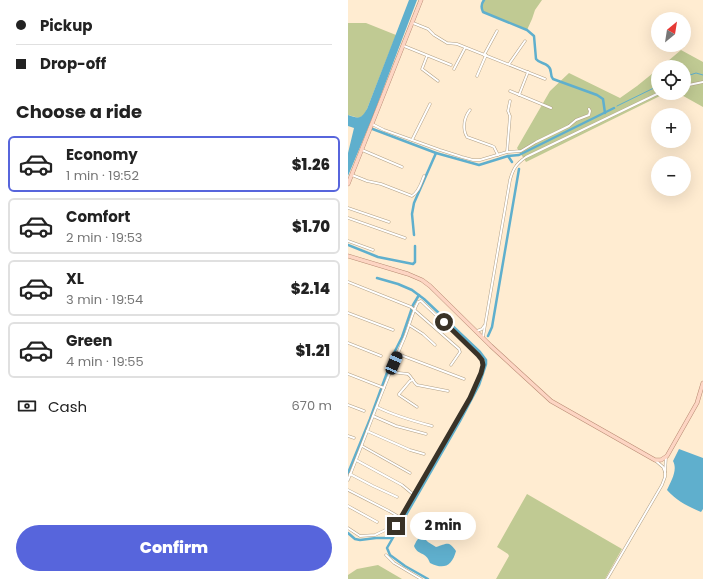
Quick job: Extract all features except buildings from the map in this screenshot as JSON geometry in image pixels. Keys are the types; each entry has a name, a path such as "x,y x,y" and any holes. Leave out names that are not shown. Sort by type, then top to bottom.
{"main road":[{"path":"348,184 420,0"},
{"path":"348,256 408,274 422,280 551,401 655,460 661,460 667,456 692,412 702,392 703,384"}],"street":[{"path":"412,23 428,29 434,35 447,43 458,44 545,79"},
{"path":"477,76 485,55 497,31"},
{"path":"509,64 525,41"},
{"path":"403,46 451,65"},
{"path":"454,69 465,48"},
{"path":"427,56 422,69 438,81"},
{"path":"519,95 528,72"},
{"path":"691,85 703,82"},
{"path":"510,90 551,108"},
{"path":"483,338 510,180 515,166 519,161 526,157 651,97"},
{"path":"507,152 510,116 508,111 510,100"},
{"path":"412,140 430,104"},
{"path":"372,125 440,150 473,160 486,159 507,152 521,151 569,126 576,120 589,115 589,109"},
{"path":"470,110 466,115 464,125 467,137 494,147 498,155"},
{"path":"362,150 402,167"},
{"path":"352,175 367,182 381,184 412,196 418,191 424,176"},
{"path":"348,208 389,222"},
{"path":"348,218 405,238"},
{"path":"348,241 373,250"},
{"path":"348,282 413,308 460,349 460,352 451,366"},
{"path":"348,480 377,407 382,387 390,372 409,325 413,308 418,302 421,301 478,355 482,360 483,365 481,373 470,398 396,526 375,535 360,536 348,528"},
{"path":"348,313 393,330"},
{"path":"409,325 423,334 435,345"},
{"path":"476,332 482,329 485,325"},
{"path":"348,343 381,356"},
{"path":"397,354 464,379"},
{"path":"390,372 408,374 417,385 448,391"},
{"path":"348,374 382,387"},
{"path":"413,380 410,381 399,395 417,407"},
{"path":"348,405 364,411"},
{"path":"377,407 408,420 432,426"},
{"path":"373,416 396,426 426,434"},
{"path":"368,431 410,450 424,454"},
{"path":"348,436 354,438"},
{"path":"362,446 410,473"},
{"path":"607,579 662,485 665,477 667,456"},
{"path":"356,460 397,483 414,495"},
{"path":"655,460 663,467 665,472"},
{"path":"350,474 397,497"},
{"path":"348,490 401,518"},
{"path":"348,506 376,522"},
{"path":"386,555 394,563 421,579"}],"green space":[{"path":"484,0 542,0 535,10 527,30 483,12 482,3"},
{"path":"348,23 366,23 396,35 367,109 364,115 359,118 348,115"},
{"path":"679,52 685,52 703,62 703,107 690,100 691,60 669,60"},
{"path":"569,73 620,98 651,75 652,100 526,162 517,148 550,91"},
{"path":"527,494 622,549 605,579 496,579 509,556 497,547"},
{"path":"378,565 402,579 348,579 348,575 357,569"}],"water":[{"path":"409,0 417,0 373,116 348,176 348,153 354,128 348,126 348,115 359,117 363,115 367,109"},
{"path":"679,449 703,458 703,509 701,512 682,503 667,490 675,468 673,461"},
{"path":"422,536 436,547 447,544 451,545 456,551 450,563 439,566 430,563 428,559 414,546 418,539"}],"waterway":[{"path":"484,0 482,3 483,12 527,30 534,36 536,59 549,68 553,79 597,95 603,99 605,113"},
{"path":"691,75 696,73 703,75"},
{"path":"617,106 651,89"},
{"path":"370,128 436,153 479,165 508,156 519,155 614,108"},
{"path":"414,235 412,214 414,203 436,153"},
{"path":"508,156 512,162"},
{"path":"488,336 492,327 519,169"},
{"path":"348,245 378,257 413,264 415,262 415,246"},
{"path":"377,278 412,290 424,299 480,352 486,360 479,385 387,548 390,555 405,566 428,579"},
{"path":"348,473 395,351 402,337 413,305 419,295"},
{"path":"348,533 355,539 360,540 392,538"}],"route":[{"path":"396,526 470,398 483,365 482,360 478,355 444,322"}]}
